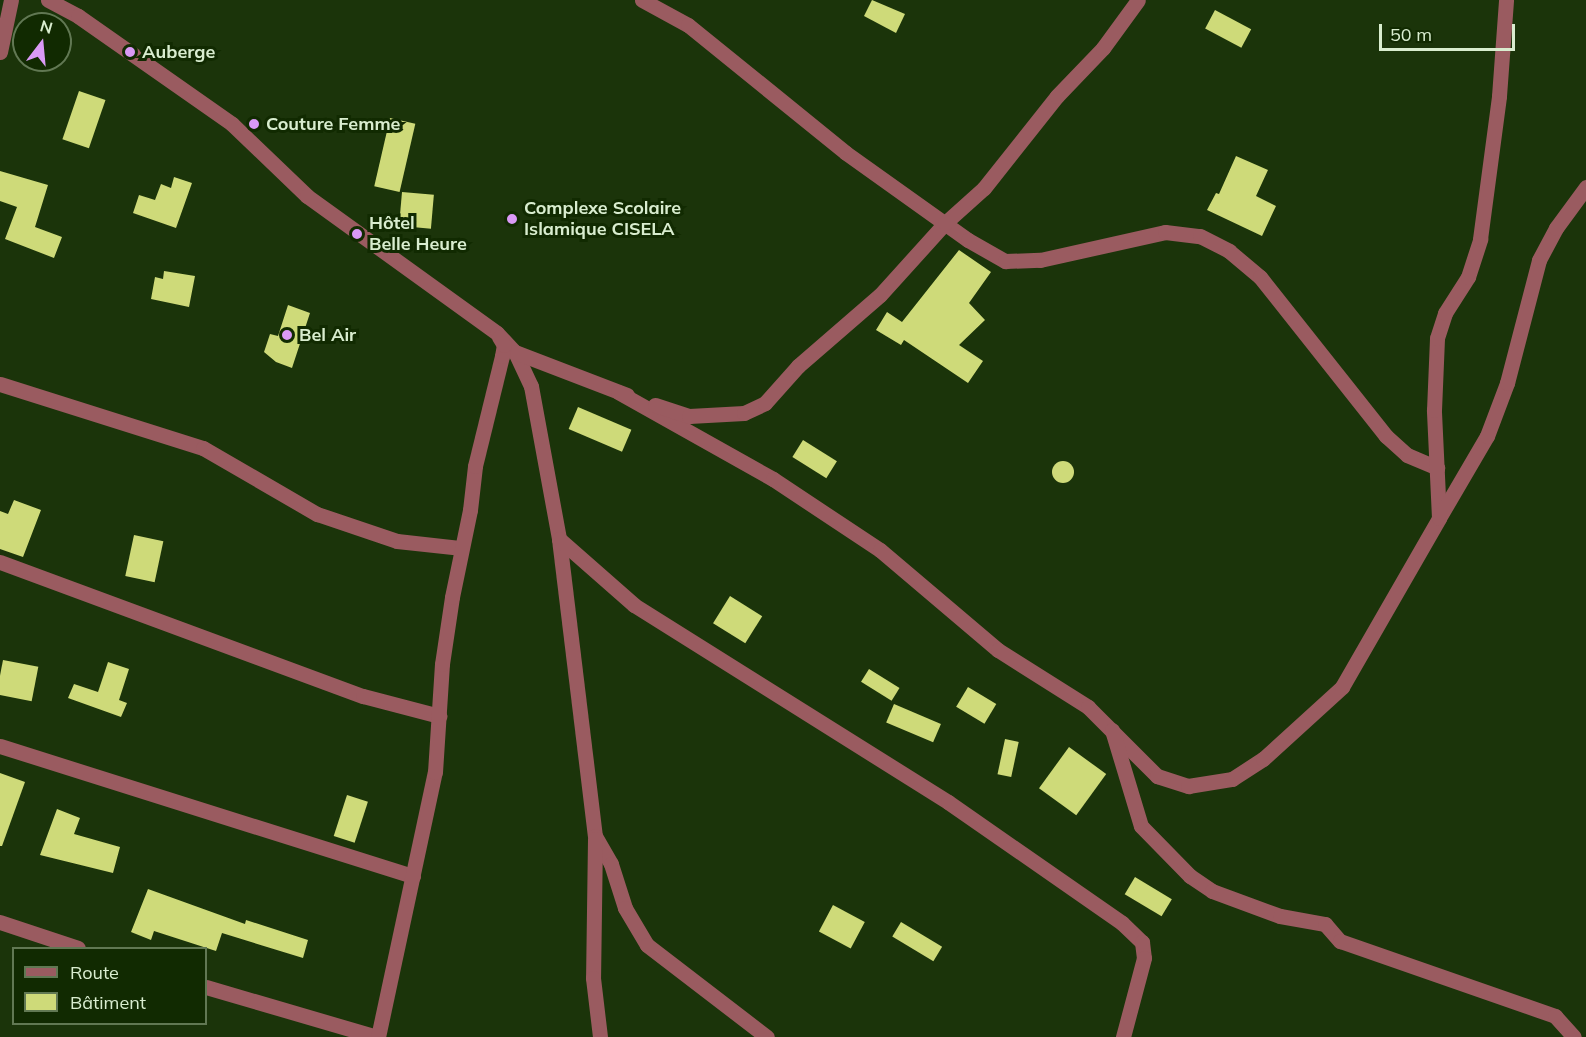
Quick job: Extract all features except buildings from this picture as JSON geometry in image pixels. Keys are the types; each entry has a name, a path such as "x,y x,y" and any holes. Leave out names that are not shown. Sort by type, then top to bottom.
{"street":[{"path":"0,52 11,0"},
{"path":"48,0 78,16 232,124 307,196 497,333 515,352 531,386 560,539 595,836 593,978 600,1037"},
{"path":"642,0 688,25 811,126 945,223 991,253 1020,263 1164,231 1200,236 1251,269 1294,323 1312,340 1366,414 1407,455 1437,468"},
{"path":"515,352 618,392 689,416 744,413 757,409 783,387 798,366 880,295 945,223 984,188 1024,141 1057,96 1103,48 1138,0"},
{"path":"1439,518 1437,339 1445,313 1468,277 1480,239 1506,0"},
{"path":"618,392 827,513 880,550 998,650 1060,687 1112,730 1157,776 1171,783 1213,784 1232,779 1263,759 1342,687 1357,666 1487,436 1508,383 1539,260 1556,228 1586,187"},
{"path":"207,987 378,1037 435,772 442,664 460,548 504,345 497,333"},
{"path":"0,384 203,448 335,520 397,541 460,548"},
{"path":"560,539 634,605 948,802 1122,923 1142,942 1144,958 1123,1037"},
{"path":"0,562 363,696 439,716"},
{"path":"1112,730 1141,826 1190,876 1212,891 1280,916 1325,924 1340,941 1555,1016 1574,1037"},
{"path":"0,746 413,876"},
{"path":"595,836 611,864 625,908 647,945 767,1037"},
{"path":"0,922 75,947"}],"place":[{"name":"Auberge","path":"130,52"},
{"name":"Couture Femme","path":"254,124"},
{"name":"Complexe Scolaire Islamique CISELA","path":"512,219"},
{"name":"Hôtel Belle Heure","path":"357,234"},
{"name":"Bel Air","path":"287,335"}]}
